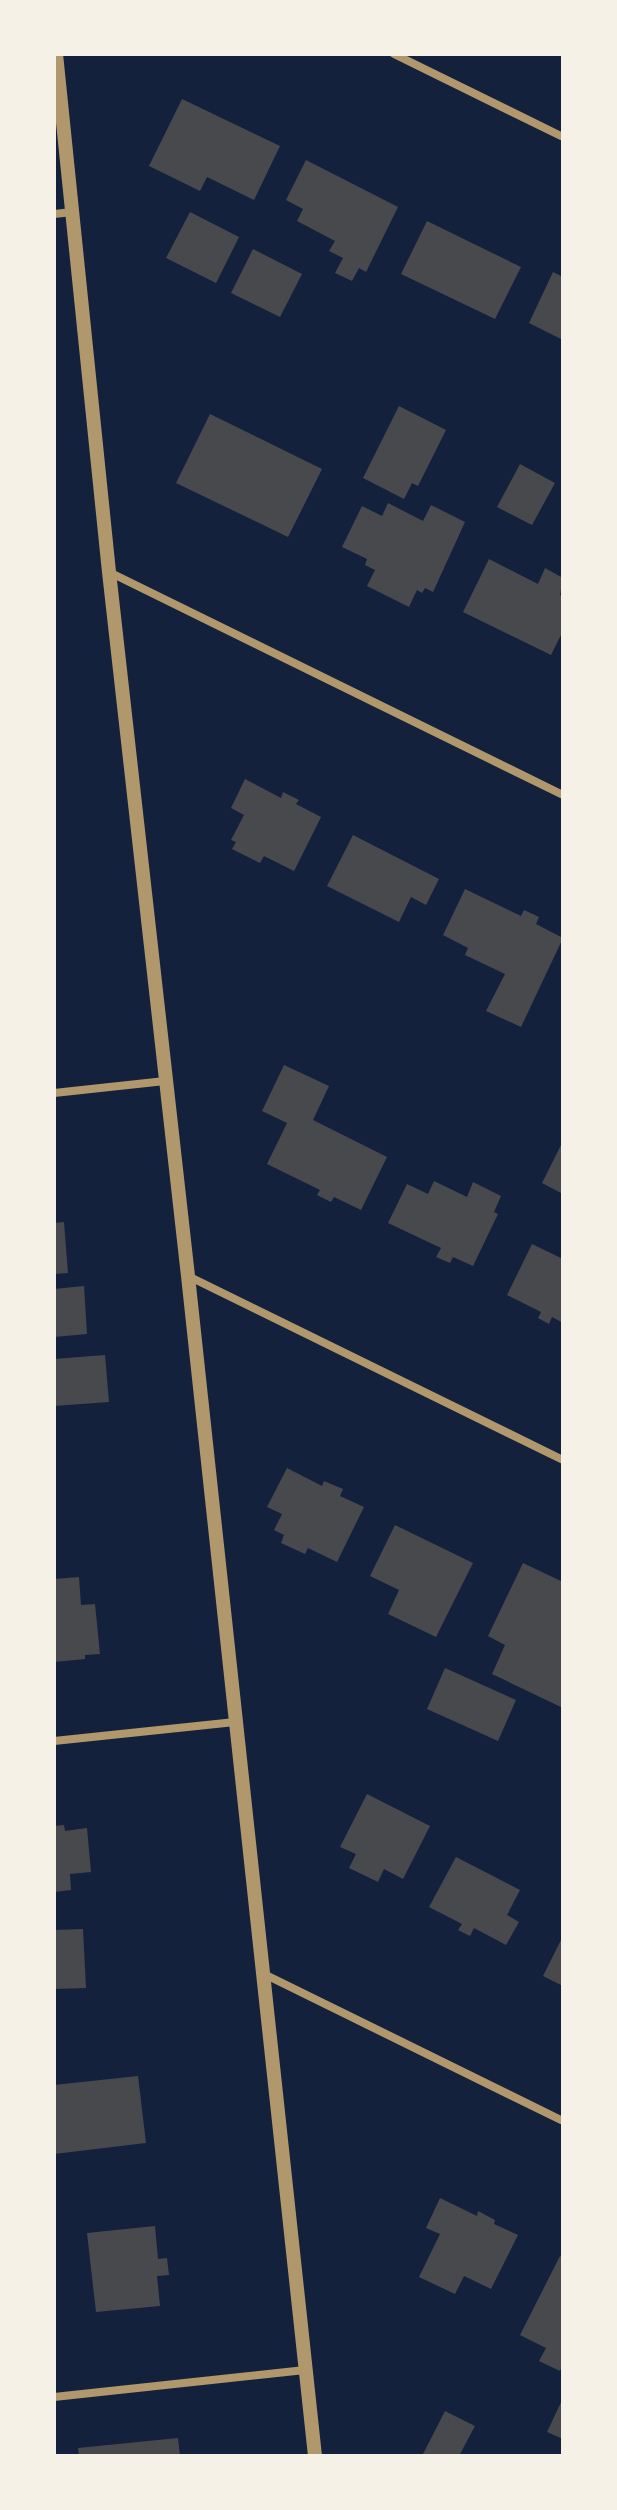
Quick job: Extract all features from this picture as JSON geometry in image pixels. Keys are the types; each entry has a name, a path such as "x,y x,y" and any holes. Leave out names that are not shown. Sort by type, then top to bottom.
{"street":[{"path":"56,54 109,572 315,2456"},
{"path":"394,54 563,137"},
{"path":"54,214 72,212"},
{"path":"109,572 563,795"},
{"path":"54,1093 165,1081"},
{"path":"188,1276 563,1460"},
{"path":"54,1741 235,1722"},
{"path":"264,1974 563,2121"},
{"path":"54,2397 305,2370"}],"building":[{"path":"182,99 280,146 254,200 207,177 200,191 149,166"},
{"path":"306,160 398,207 366,272 359,268 352,281 335,273 343,258 329,251 335,241 297,221 303,209 286,200"},
{"path":"190,212 239,237 216,283 166,258"},
{"path":"427,221 521,267 495,319 401,274"},
{"path":"253,249 302,274 280,317 231,293"},
{"path":"553,272 563,277 563,340 529,323"},
{"path":"399,406 446,430 418,486 412,483 404,499 363,478"},
{"path":"210,414 322,469 288,537 176,483"},
{"path":"520,464 555,483 532,525 497,507"},
{"path":"388,503 423,521 431,505 465,522 433,592 425,588 422,593 417,590 409,607 367,586 375,570 365,565 367,559 342,547 362,506 382,516"},
{"path":"489,559 538,584 545,568 563,578 560,595 563,597 563,631 551,655 463,612"},
{"path":"245,779 281,798 283,792 299,800 296,804 321,817 294,871 264,856 260,863 232,849 236,842 231,840 244,815 231,808"},
{"path":"353,835 439,879 426,905 411,897 399,922 327,886"},
{"path":"465,889 521,916 524,910 539,917 536,924 563,938 521,1027 486,1011 505,974 465,955 468,948 443,935"},
{"path":"284,1065 329,1086 313,1120 387,1157 361,1210 334,1197 331,1202 317,1195 320,1190 267,1164 287,1123 262,1111"},
{"path":"563,1141 563,1194 542,1183"},
{"path":"434,1181 467,1197 473,1182 501,1196 494,1212 498,1214 473,1266 453,1257 450,1263 436,1257 441,1248 388,1223 407,1184 428,1194"},
{"path":"64,1222 68,1273 54,1274 54,1223"},
{"path":"532,1244 563,1259 563,1323 552,1317 549,1324 538,1318 541,1312 507,1295"},
{"path":"84,1286 87,1334 54,1337 54,1289"},
{"path":"105,1355 109,1402 54,1406 54,1359"},
{"path":"287,1468 322,1486 324,1481 343,1489 340,1496 364,1507 337,1562 308,1548 305,1554 281,1543 284,1535 274,1530 282,1514 267,1507"},
{"path":"395,1525 473,1563 436,1637 388,1614 399,1590 370,1576"},
{"path":"523,1563 563,1582 563,1708 492,1674 505,1645 488,1636"},
{"path":"79,1577 81,1605 95,1604 100,1654 54,1662 54,1579"},
{"path":"445,1668 516,1700 498,1741 427,1709"},
{"path":"367,1794 430,1826 403,1879 384,1869 378,1882 349,1868 356,1854 340,1847"},
{"path":"64,1825 65,1831 87,1828 91,1872 70,1874 71,1890 54,1892 54,1826"},
{"path":"456,1857 520,1890 507,1915 519,1922 506,1945 474,1928 470,1936 458,1930 462,1924 429,1907"},
{"path":"83,1929 86,1988 54,1989 54,1930"},
{"path":"563,1936 563,1986 543,1976"},
{"path":"138,2076 146,2143 54,2154 54,2085"},
{"path":"440,2198 477,2216 478,2211 495,2220 494,2224 518,2235 491,2289 464,2276 455,2294 419,2277 440,2234 426,2228"},
{"path":"155,2226 158,2259 167,2258 169,2275 157,2276 160,2306 96,2312 87,2233"},
{"path":"560,2256 563,2258 563,2363 560,2371 539,2361 546,2348 520,2335"},
{"path":"563,2398 563,2439 547,2432"},
{"path":"445,2411 475,2426 459,2456 422,2456"},
{"path":"178,2438 180,2456 79,2456 78,2448"}]}
